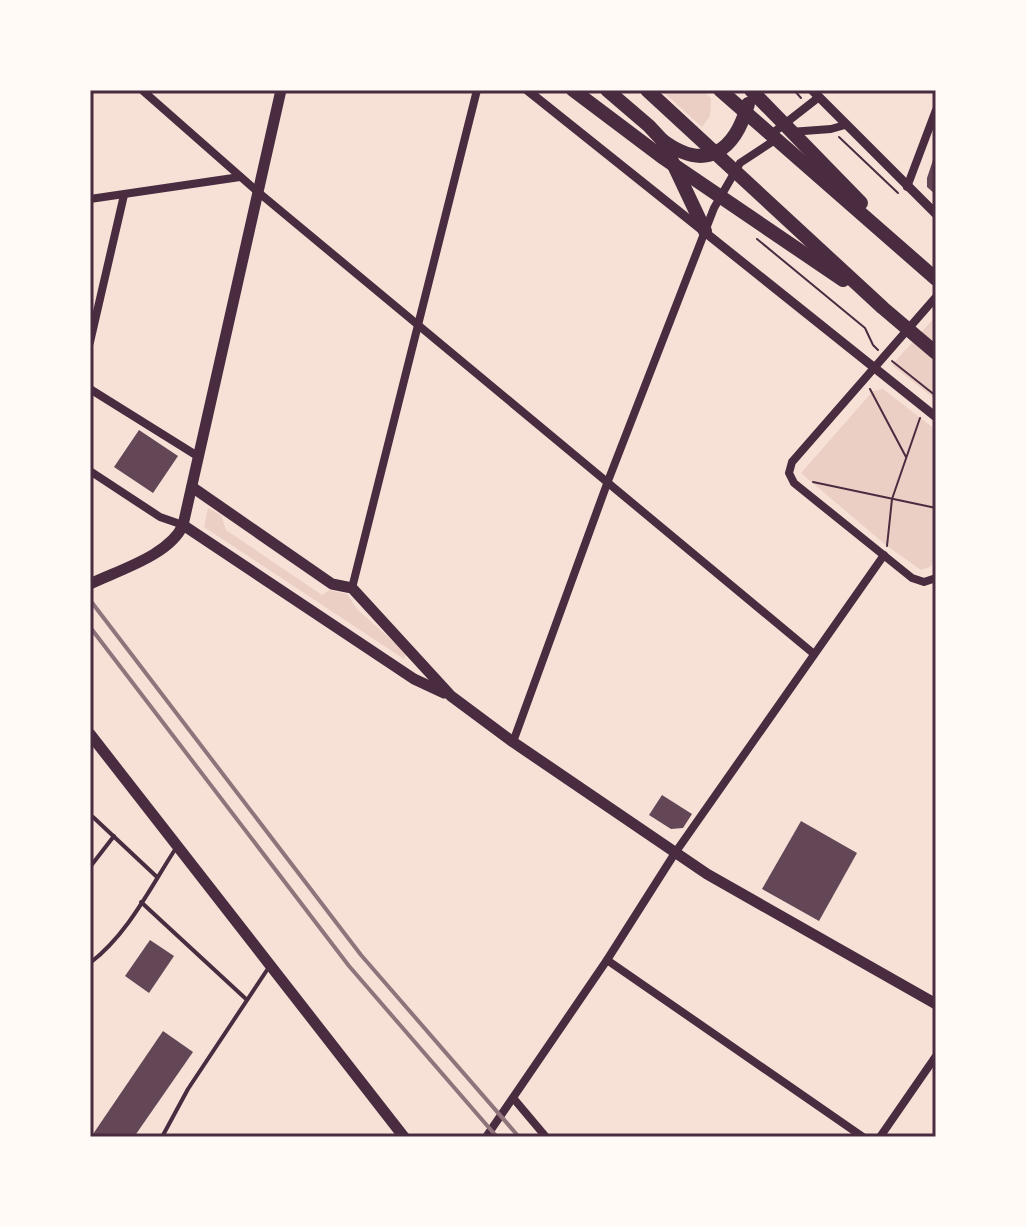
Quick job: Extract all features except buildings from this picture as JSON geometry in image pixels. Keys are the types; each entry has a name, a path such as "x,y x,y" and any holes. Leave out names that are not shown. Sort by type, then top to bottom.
{"highway":[{"path":"573,90 662,157 883,308"},
{"path":"607,90 662,140 705,231"},
{"path":"647,90 936,353"},
{"path":"720,90 936,279"},
{"path":"662,140 689,154 709,157 718,153 730,143 739,129 751,90 859,199 883,232"}],"main road":[{"path":"90,584 164,548 173,542 183,525 281,90"},
{"path":"192,487 332,584 352,588 451,696 513,742 675,853 936,1004"},
{"path":"183,525 414,679 451,696"},
{"path":"90,734 404,1137"}],"street":[{"path":"142,90 240,177 814,654"},
{"path":"352,588 477,90"},
{"path":"527,90 936,417"},
{"path":"513,742 608,481 705,231 733,172 808,104 815,94 904,191 936,214"},
{"path":"904,191 936,110"},
{"path":"754,151 786,133 845,125"},
{"path":"90,199 240,177"},
{"path":"90,342 124,195"},
{"path":"936,297 792,462 789,473 802,490 912,578 924,582 936,578"},
{"path":"90,389 199,457"},
{"path":"90,471 160,517 183,525"},
{"path":"486,1137 607,960 675,853 884,555"},
{"path":"607,960 863,1137"},
{"path":"880,1137 936,1056"},
{"path":"514,1099 546,1137"}],"lane":[{"path":"93,817 157,877"},
{"path":"90,867 114,836"},
{"path":"90,963 115,943 177,846"},
{"path":"141,902 246,999"},
{"path":"162,1137 188,1089 270,966"}],"path":[{"path":"794,90 808,104"},
{"path":"831,129 904,191"},
{"path":"755,237 865,328 873,345 936,396"},
{"path":"862,384 873,391 907,458"},
{"path":"884,555 892,499 923,407"},
{"path":"802,490 812,482 936,508"}],"shaded area":[{"path":"661,90 702,90 711,98 710,116 702,127"},
{"path":"936,316 936,400 892,365"},
{"path":"883,389 936,430 936,559 930,567 921,570 887,546 801,473 873,391"},
{"path":"208,508 221,515 226,530 322,595 329,590 347,594 357,609 406,653 404,659 204,527"}],"railway":[{"path":"90,600 361,955 519,1137"},
{"path":"90,627 349,966 497,1137"}]}
